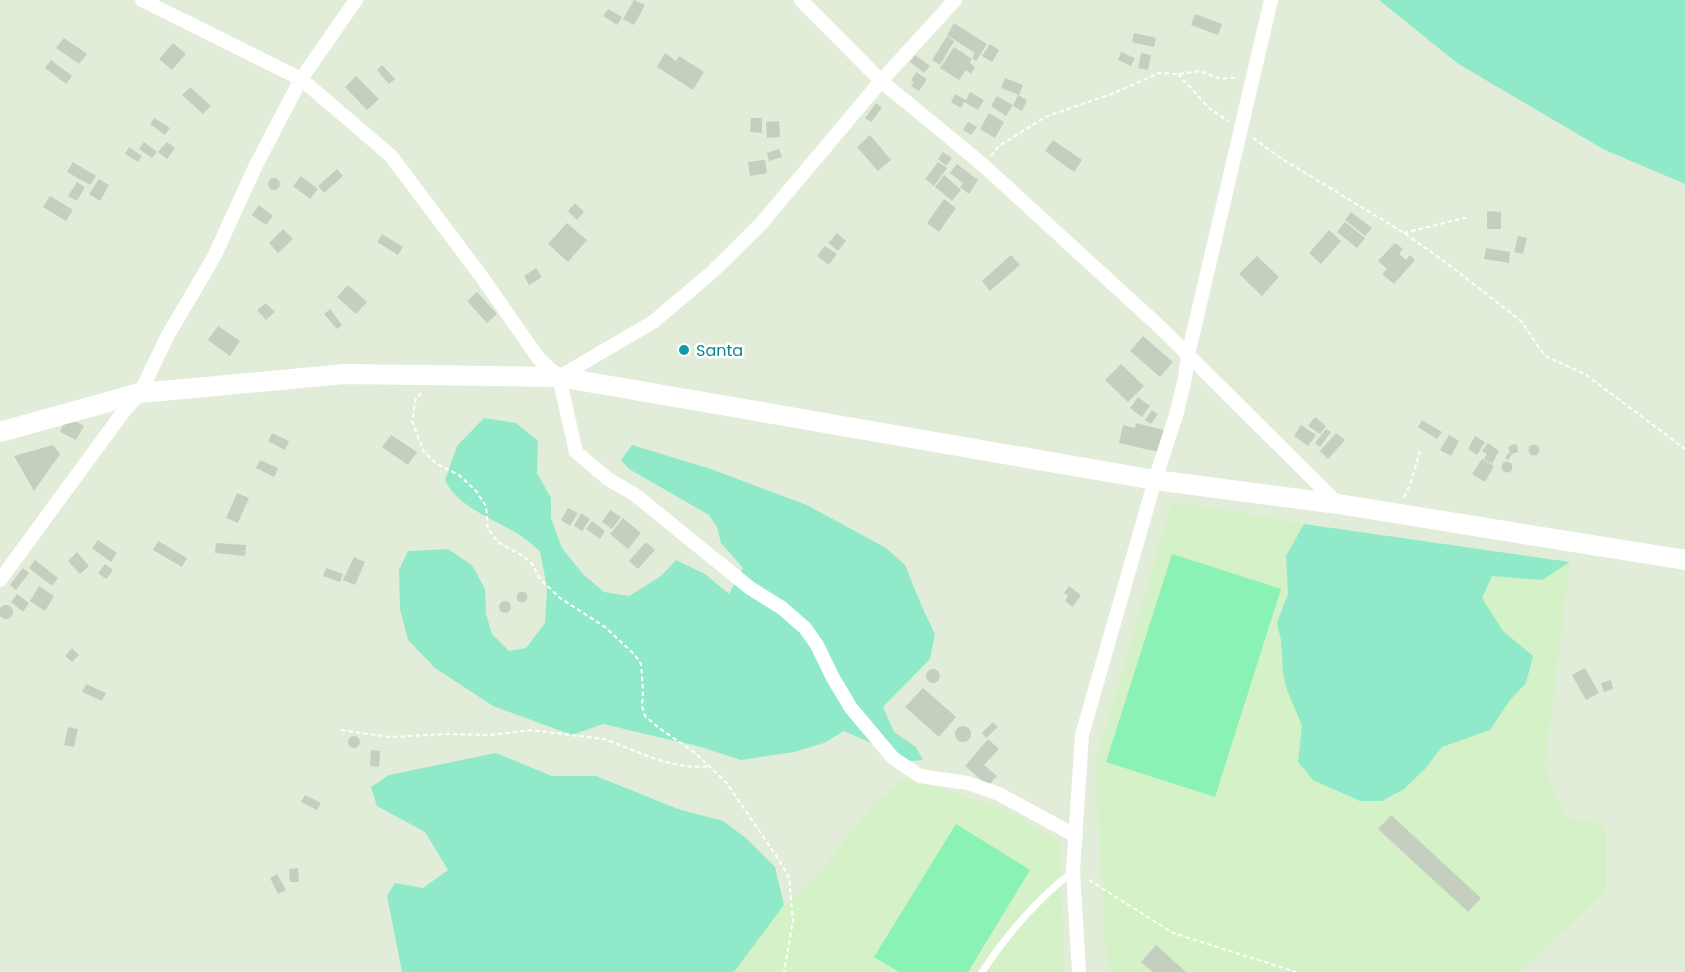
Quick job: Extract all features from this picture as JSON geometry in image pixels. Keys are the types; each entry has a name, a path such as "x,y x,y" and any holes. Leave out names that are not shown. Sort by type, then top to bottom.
{"main road":[{"path":"0,432 140,393 345,374 558,376 1155,480 1338,504 1685,560"}],"street":[{"path":"142,0 301,79 392,156 539,359 558,376 576,452 608,479 634,494 750,588 782,608 805,628 817,645 851,708 893,758 920,776 968,783 999,794 1076,836"},
{"path":"0,580 121,415 140,393 168,335 214,257 256,165 301,79 356,0"},
{"path":"801,0 881,81 983,165 1188,354 1338,504"},
{"path":"558,376 652,322 711,273 760,225 881,81 955,0"},
{"path":"1079,972 1073,871 1082,735 1155,480 1177,412 1188,354 1271,0"}],"lane":[{"path":"982,972 1009,933 1049,890 1073,871"}],"path":[{"path":"983,165 999,146 1045,117 1114,93 1159,73 1178,74 1200,71 1221,79 1253,75"},
{"path":"1178,74 1209,108 1279,157 1404,232 1521,321 1545,356 1585,374 1685,449"},
{"path":"1404,232 1468,217"},
{"path":"426,376 422,391 416,398 412,421 424,452 437,464 459,475 476,491 486,506 488,529 498,542 523,556 532,564 540,579 560,598 605,627 634,654 641,664 642,706 645,716 694,752 726,782 789,877 793,921 784,972"},
{"path":"1396,513 1411,482 1419,451"},
{"path":"341,730 390,737 446,734 491,735 530,730 592,736 680,765 698,768 710,766"},
{"path":"1073,871 1173,933 1296,972"}],"shaded area":[{"path":"1379,0 1685,0 1685,184 1603,149 1457,63"},
{"path":"484,418 516,423 538,441 537,473 551,498 551,518 562,548 583,574 604,592 629,596 661,576 676,560 705,574 729,594 743,568 721,543 717,527 709,515 629,469 621,460 632,445 711,469 807,505 886,548 905,565 935,634 930,659 883,707 894,732 916,747 923,760 911,761 844,731 824,743 794,752 741,760 701,747 603,724 572,735 493,706 435,668 408,640 400,609 399,570 408,551 448,549 472,565 485,589 486,614 492,634 509,651 526,648 545,623 547,588 540,551 517,533 465,504 450,489 445,480 457,446"},
{"path":"1172,501 1304,524 1570,562 1545,766 1564,816 1606,826 1606,892 1519,972 1107,972 1095,764"},
{"path":"1304,524 1570,562 1542,580 1492,576 1482,598 1503,631 1533,656 1526,683 1510,700 1490,730 1442,747 1425,769 1404,789 1382,801 1360,801 1313,780 1298,762 1302,726 1283,674 1281,640 1277,623 1288,594 1286,556"},
{"path":"496,753 552,776 596,776 678,809 723,821 746,838 775,867 784,905 734,972 402,972 387,896 395,883 423,888 448,870 425,832 377,806 371,787 389,775"},
{"path":"905,777 1005,809 1060,841 1064,972 734,972 784,905 818,874 875,802"}],"green space":[{"path":"1172,554 1281,589 1215,797 1106,762"},
{"path":"956,824 1030,870 968,972 899,972 874,957"}],"building":[{"path":"634,0 645,5 634,25 623,19"},
{"path":"608,9 622,17 617,25 603,16"},
{"path":"1195,14 1222,24 1218,35 1191,25"},
{"path":"954,23 987,44 976,61 972,58 975,53 947,35"},
{"path":"1134,33 1156,38 1154,47 1132,42"},
{"path":"947,36 954,41 940,65 932,60"},
{"path":"64,38 87,54 79,64 56,48"},
{"path":"173,43 186,54 172,70 159,59"},
{"path":"990,44 999,50 992,62 982,56"},
{"path":"954,47 972,59 970,63 975,67 971,74 966,70 959,80 940,68"},
{"path":"1121,52 1135,58 1131,66 1118,60"},
{"path":"665,53 676,61 679,56 704,72 693,90 657,67"},
{"path":"1141,53 1151,55 1148,70 1138,68"},
{"path":"915,55 930,66 924,73 910,62"},
{"path":"51,60 72,76 66,84 45,68"},
{"path":"382,65 395,79 389,84 377,70"},
{"path":"916,72 927,79 919,91 911,86 914,82 911,80"},
{"path":"356,76 379,99 367,110 345,87"},
{"path":"1005,78 1023,85 1019,95 1001,88"},
{"path":"190,87 211,106 203,114 182,95"},
{"path":"970,92 984,100 978,110 964,102 961,108 951,102 955,94 966,100"},
{"path":"1018,95 1027,100 1022,111 1013,106"},
{"path":"997,96 1013,105 1006,116 991,106"},
{"path":"876,103 882,108 871,122 865,118"},
{"path":"989,113 1004,122 995,138 980,129"},
{"path":"154,118 170,128 165,135 150,124"},
{"path":"751,118 762,118 762,133 750,132"},
{"path":"779,121 780,137 767,138 766,122"},
{"path":"968,122 977,127 971,135 963,130"},
{"path":"870,135 891,160 878,171 857,147"},
{"path":"1053,140 1082,160 1074,172 1045,151"},
{"path":"144,142 157,152 152,158 139,149"},
{"path":"167,142 175,148 167,159 158,152"},
{"path":"129,147 142,156 138,162 125,154"},
{"path":"779,149 782,157 769,161 767,153"},
{"path":"943,152 952,158 946,166 938,159"},
{"path":"765,160 767,173 750,176 748,162"},
{"path":"73,162 96,176 90,185 67,172"},
{"path":"938,162 947,168 934,186 925,179"},
{"path":"957,164 978,180 969,194 960,187 963,183 950,173"},
{"path":"337,169 343,176 324,193 318,186"},
{"path":"944,175 961,190 952,201 935,187"},
{"path":"301,176 318,189 310,199 293,186"},
{"path":"276,178 280,184 276,190 272,190 268,182"},
{"path":"99,179 109,185 100,201 89,194"},
{"path":"77,182 85,187 77,201 68,196"},
{"path":"50,196 73,210 66,221 43,207"},
{"path":"944,199 956,208 939,232 927,223"},
{"path":"575,203 584,212 577,220 568,211"},
{"path":"259,205 273,216 266,225 252,215"},
{"path":"1487,211 1501,212 1501,229 1487,229"},
{"path":"1351,212 1372,228 1365,236 1345,220"},
{"path":"1345,222 1365,238 1357,248 1337,232"},
{"path":"567,223 587,240 568,262 548,244"},
{"path":"283,229 293,239 278,253 269,243"},
{"path":"1329,230 1341,241 1321,264 1309,253"},
{"path":"837,233 846,241 838,251 828,243"},
{"path":"382,234 403,247 398,255 377,242"},
{"path":"1518,236 1527,238 1523,254 1514,252"},
{"path":"1395,243 1403,249 1399,254 1406,260 1410,255 1415,260 1394,284 1382,274 1387,269 1378,261"},
{"path":"825,246 837,254 829,265 817,256"},
{"path":"1486,248 1510,252 1509,263 1484,259"},
{"path":"1011,255 1020,265 990,291 982,281"},
{"path":"1257,256 1279,277 1262,296 1239,274"},
{"path":"536,268 542,277 529,285 524,276"},
{"path":"348,285 367,302 356,314 337,297"},
{"path":"477,292 497,314 487,323 467,301"},
{"path":"266,303 275,312 266,320 257,310"},
{"path":"330,309 342,325 337,329 324,314"},
{"path":"218,326 240,341 230,356 208,340"},
{"path":"1143,336 1173,362 1160,377 1130,351"},
{"path":"1121,364 1144,386 1128,402 1105,380"},
{"path":"1138,397 1150,406 1142,417 1130,408"},
{"path":"1152,410 1158,414 1151,424 1145,420"},
{"path":"67,417 84,426 76,440 60,432"},
{"path":"1315,417 1326,426 1320,434 1308,426"},
{"path":"1422,420 1442,432 1437,439 1418,427"},
{"path":"1136,423 1164,430 1158,452 1119,443 1123,425 1135,428"},
{"path":"1301,425 1316,435 1308,446 1294,436"},
{"path":"1326,429 1331,432 1320,447 1315,443"},
{"path":"272,433 289,441 285,450 268,441"},
{"path":"1336,433 1345,440 1328,459 1320,451"},
{"path":"391,435 417,452 408,465 382,447"},
{"path":"1449,435 1459,441 1451,456 1440,450"},
{"path":"1475,436 1485,442 1477,455 1468,449"},
{"path":"1488,443 1499,451 1492,464 1484,459 1487,454 1482,451"},
{"path":"1534,444 1540,450 1534,456 1528,450"},
{"path":"53,445 60,454 34,491 14,456"},
{"path":"1517,445 1518,452 1512,454 1508,460 1505,458 1508,453 1510,454 1508,447"},
{"path":"1482,459 1494,466 1485,482 1472,474"},
{"path":"260,460 278,468 274,477 256,468"},
{"path":"1507,461 1513,467 1507,473 1501,467"},
{"path":"237,493 249,498 238,523 226,518"},
{"path":"568,508 578,513 570,526 561,520"},
{"path":"610,510 621,517 612,529 602,522"},
{"path":"581,513 590,519 582,531 574,526"},
{"path":"623,518 641,533 628,549 610,534"},
{"path":"592,521 605,531 600,539 586,529"},
{"path":"98,540 117,553 111,562 92,548"},
{"path":"158,541 187,558 182,567 153,550"},
{"path":"646,542 655,550 638,569 629,561"},
{"path":"216,543 246,545 245,556 215,553"},
{"path":"77,552 89,566 80,574 68,561"},
{"path":"354,557 365,562 355,585 343,580"},
{"path":"35,560 58,578 52,586 29,568"},
{"path":"105,564 113,570 106,579 98,573"},
{"path":"23,568 29,573 16,590 10,585"},
{"path":"326,568 343,574 340,582 323,576"},
{"path":"39,586 54,596 45,611 30,601"},
{"path":"1069,586 1081,595 1073,607 1065,601 1068,596 1064,593"},
{"path":"522,591 528,597 522,603 516,597"},
{"path":"17,594 29,603 23,612 11,602"},
{"path":"507,601 511,607 507,613 503,613 499,605"},
{"path":"3,605 9,605 13,612 9,619 3,619 -1,615 -1,609"},
{"path":"72,648 79,655 72,662 65,656"},
{"path":"1585,668 1599,693 1586,700 1572,675"},
{"path":"933,669 938,671 940,676 938,681 933,683 928,681 926,676 928,671"},
{"path":"1611,680 1613,689 1604,692 1601,683"},
{"path":"86,684 106,693 102,701 82,692"},
{"path":"923,688 956,717 939,737 905,707"},
{"path":"993,722 998,727 986,738 982,733"},
{"path":"963,726 969,728 971,734 969,740 963,742 957,740 955,734 957,728"},
{"path":"68,727 78,729 74,747 64,745"},
{"path":"356,736 360,742 356,748 352,748 348,740"},
{"path":"988,739 999,749 984,765 997,776 988,786 965,766"},
{"path":"371,750 380,751 379,767 370,766"},
{"path":"305,795 321,803 317,810 301,802"},
{"path":"1391,815 1481,898 1468,912 1378,829"},
{"path":"298,868 299,882 290,882 289,869"},
{"path":"277,874 286,890 278,894 270,878"},
{"path":"1156,945 1186,972 1153,972 1141,962"}],"place":[{"name":"Santa","path":"684,350"}]}
